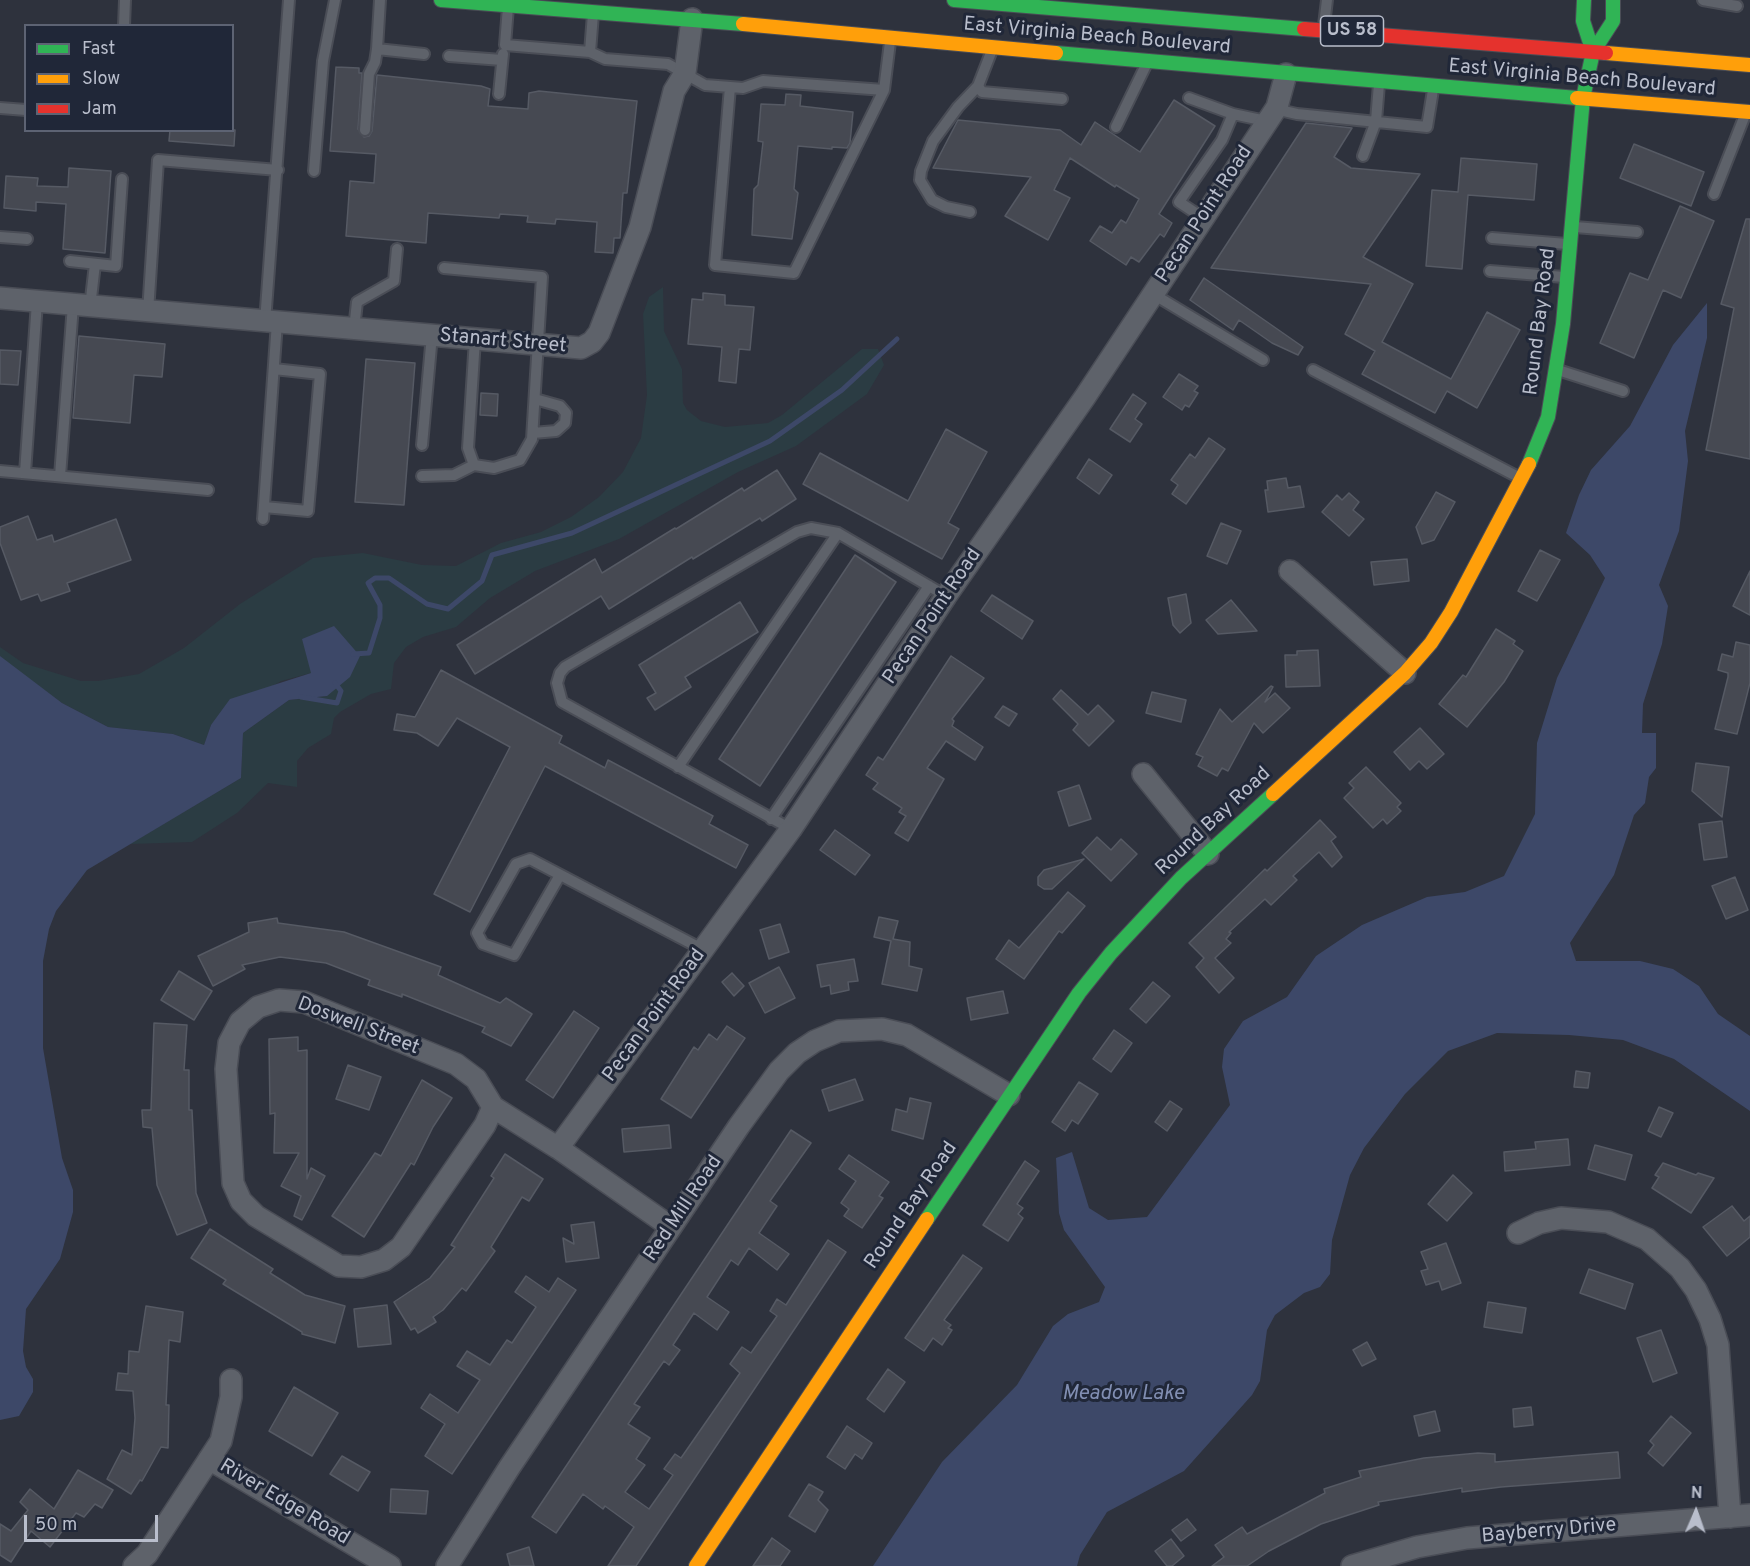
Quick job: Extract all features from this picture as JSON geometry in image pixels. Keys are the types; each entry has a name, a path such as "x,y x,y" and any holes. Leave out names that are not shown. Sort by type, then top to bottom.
{"main road":[{"name":"East Virginia Beach Boulevard","path":"441,0 593,11 693,14 890,38 1147,62 1748,112"},
{"name":"East Virginia Beach Boulevard","path":"956,0 1073,4 1173,12 1323,29 1750,64"},
{"path":"1584,0 1583,21 1593,51"},
{"path":"1593,51 1613,21 1613,0"},
{"name":"Round Bay Road","path":"696,1566 1079,993 1152,907 1405,674 1431,643 1451,612 1523,480 1548,417 1558,370 1583,98 1593,51"}],"street":[{"name":"Stanart Street","path":"0,298 581,348 592,342 600,333 640,227 674,91 686,73 693,14"},
{"name":"Pecan Point Road","path":"558,1148 791,830 938,591 1085,397 1271,115 1286,74"},
{"path":"1290,571 1405,674"},
{"path":"1143,774 1208,854"},
{"name":"Doswell Street","path":"493,1107 485,1125 401,1247 384,1260 361,1267 339,1266 256,1216 241,1201 233,1183 226,1069 229,1042 240,1022 258,1007 279,1000 304,1002 456,1064 476,1078 493,1107 558,1148 671,1227"},
{"name":"Red Mill Road","path":"447,1566 509,1468 671,1227 779,1071 797,1053 815,1041 839,1031 860,1028 882,1029 907,1035 1009,1095"},
{"path":"1518,1233 1539,1223 1561,1218 1608,1222 1647,1239 1680,1268 1706,1310 1718,1345 1740,1516"},
{"path":"134,1566 147,1554 209,1459 223,1433 231,1380"},
{"name":"River Edge Road","path":"209,1459 390,1566"},
{"name":"Bayberry Drive","path":"1352,1566 1417,1547 1467,1538 1740,1516"}],"lane":[{"path":"124,24 125,0"},
{"path":"263,519 274,369 271,322 289,0"},
{"path":"314,171 323,61 335,0"},
{"path":"365,130 369,74 375,62 380,0"},
{"path":"1323,29 1327,0"},
{"path":"1703,0 1737,6"},
{"path":"499,94 508,6"},
{"path":"590,52 593,11"},
{"path":"730,87 715,265 794,273 884,90 890,38"},
{"path":"505,45 590,52 605,59 668,64 705,85 743,88 763,81 884,90"},
{"path":"970,212 946,207 932,200 920,180 921,171 933,141 958,107 978,86 993,47"},
{"path":"376,49 424,54"},
{"path":"449,56 502,60"},
{"path":"1116,127 1147,62"},
{"path":"1363,156 1376,121 1380,81"},
{"path":"978,86 982,92 1062,99"},
{"path":"1190,98 1233,114 1297,114 1427,128 1434,86"},
{"path":"0,108 24,110"},
{"path":"1714,194 1748,112"},
{"path":"1203,218 1179,202 1222,140 1233,114"},
{"path":"148,312 158,159 278,170"},
{"path":"70,261 116,266 122,179"},
{"path":"1572,227 1637,232"},
{"path":"0,237 27,239"},
{"path":"1492,238 1570,244"},
{"path":"354,329 357,302 394,281 397,249"},
{"path":"60,476 81,306 95,264"},
{"path":"422,476 454,475 474,465 494,468 520,460 532,440 533,433 542,277 444,268"},
{"path":"1490,271 1568,277"},
{"path":"1153,294 1263,360"},
{"path":"25,473 37,302"},
{"path":"422,445 432,336"},
{"path":"474,465 468,448 475,339"},
{"path":"264,507 308,511 320,374 274,369"},
{"path":"1313,369 1523,480"},
{"path":"1558,370 1623,391"},
{"path":"533,433 556,431 565,423 566,413 560,406 535,399"},
{"path":"0,471 208,490"},
{"path":"771,819 938,591 838,533 812,528 797,532 565,667 560,673 558,693 562,702 771,819 791,830"},
{"path":"678,767 838,533"},
{"path":"560,875 514,955 483,944 477,933 516,864 530,859 702,949"}],"shaded area":[{"path":"663,287 664,331 682,369 683,403 687,410 701,421 725,427 768,423 782,415 862,349 878,349 884,365 867,394 796,446 738,472 619,539 535,571 490,598 456,627 423,637 406,647 394,663 391,689 371,694 340,712 334,718 331,734 308,748 297,761 297,787 268,783 237,813 192,842 130,844 241,778 243,733 289,700 327,696 311,673 281,681 211,725 204,745 173,734 108,727 62,703 7,663 0,656 0,647 23,663 81,681 98,681 139,674 184,648 240,604 313,558 363,553 422,565 456,566 501,543 541,532 571,517 599,497 623,472 641,438 647,395 643,314 649,297"}],"water":[{"name":"Meadow Lake","path":"1707,303 1707,338 1685,431 1688,461 1679,531 1659,585 1668,606 1662,644 1643,704 1642,733 1656,733 1656,768 1649,777 1645,803 1634,815 1614,875 1570,943 1576,961 1640,961 1673,969 1699,986 1718,1014 1750,1036 1750,1111 1674,1059 1623,1040 1569,1035 1497,1033 1448,1051 1405,1094 1364,1148 1350,1175 1332,1240 1330,1274 1320,1287 1304,1293 1275,1315 1267,1330 1260,1381 1252,1395 1184,1471 1107,1512 1080,1555 1077,1566 873,1566 942,1462 1017,1385 1053,1326 1068,1314 1099,1302 1105,1287 1064,1230 1059,1213 1056,1158 1072,1152 1089,1208 1108,1220 1147,1217 1230,1105 1222,1067 1224,1049 1243,1021 1287,997 1316,956 1362,925 1427,897 1465,892 1504,876 1535,814 1537,743 1557,678 1605,578 1590,555 1566,533 1579,495 1591,470 1630,426 1673,345"},
{"path":"334,626 360,656 350,677 327,696 289,700 243,733 241,778 87,870 56,911 49,929 43,961 43,1048 62,1158 73,1190 73,1212 60,1259 26,1309 23,1351 26,1367 33,1379 33,1392 19,1416 0,1420 0,656 62,703 108,727 173,734 204,745 211,725 230,699 311,673 302,639"}],"building":[{"path":"336,67 359,68 359,73 362,73 358,129 364,137 369,136 372,131 377,75 481,86 490,89 488,106 528,109 529,93 539,91 637,101 627,193 623,193 620,238 614,238 613,253 595,252 597,222 556,219 555,224 527,222 528,216 500,214 499,218 428,213 426,243 346,236 350,181 374,183 376,154 330,151"},
{"path":"786,94 801,95 800,106 853,112 850,143 847,148 798,146 794,189 798,193 792,239 752,235 754,189 758,185 763,142 758,141 761,104 785,105"},
{"path":"1174,100 1215,126 1159,214 1172,223 1164,237 1160,234 1139,262 1131,257 1126,265 1090,241 1100,226 1112,233 1121,220 1126,223 1139,199 1116,185 1115,187 1070,158 1054,190 1070,198 1048,240 1005,216 1031,177 933,168 958,120 1060,130 1081,145 1095,122 1140,152"},
{"path":"1306,123 1352,128 1334,157 1351,168 1420,174 1363,257 1413,284 1382,342 1451,379 1487,312 1520,330 1477,408 1447,391 1435,413 1362,374 1375,351 1345,334 1371,284 1211,268"},
{"path":"235,130 234,146 169,141 170,132 234,132"},
{"path":"1634,144 1704,172 1691,206 1620,178"},
{"path":"1461,158 1537,164 1534,200 1468,195 1462,269 1426,266 1432,190 1458,192"},
{"path":"69,168 111,171 105,253 63,249 66,204 36,202 36,211 4,208 6,176 38,178 37,186 68,187"},
{"path":"1680,206 1714,221 1681,298 1663,290 1634,358 1600,343 1630,273 1648,280"},
{"path":"1746,219 1750,219 1750,459 1706,450 1734,308 1721,304"},
{"path":"1204,278 1303,347 1298,355 1272,343 1239,320 1233,330 1190,300"},
{"path":"703,293 725,295 725,305 754,307 750,350 739,349 736,383 719,381 722,347 688,344 692,299 703,300"},
{"path":"79,336 165,344 162,377 134,375 130,423 73,418"},
{"path":"0,350 21,351 18,385 0,384"},
{"path":"366,359 415,363 404,505 355,502"},
{"path":"1179,374 1198,386 1194,391 1198,393 1189,407 1185,405 1182,410 1163,397"},
{"path":"481,393 498,394 497,416 480,415"},
{"path":"1133,394 1146,403 1135,419 1142,424 1130,442 1110,429"},
{"path":"946,429 987,452 948,523 959,529 942,559 803,484 820,453 908,501"},
{"path":"1209,438 1225,449 1186,504 1172,494 1178,485 1171,480 1190,454 1195,458"},
{"path":"1089,459 1112,475 1099,494 1077,478"},
{"path":"777,470 796,499 762,521 760,518 693,559 692,557 609,609 601,596 475,674 457,645 595,559 602,573 742,488 744,491"},
{"path":"1286,478 1288,488 1300,486 1304,507 1268,512 1265,490 1268,490 1267,481"},
{"path":"1436,492 1455,502 1434,540 1422,544 1416,527"},
{"path":"1349,493 1359,502 1353,510 1364,519 1349,536 1322,512 1337,495 1342,500"},
{"path":"28,516 37,540 52,535 54,542 116,519 131,560 67,583 70,591 41,601 38,594 21,600 0,543 0,527"},
{"path":"1221,523 1241,531 1227,564 1207,556"},
{"path":"1540,550 1560,560 1537,601 1518,591"},
{"path":"855,555 896,582 760,786 719,759"},
{"path":"1407,559 1409,581 1374,585 1371,562"},
{"path":"1750,571 1750,615 1733,606"},
{"path":"1186,594 1191,623 1180,633 1173,625 1168,598"},
{"path":"992,595 1033,621 1022,639 981,611"},
{"path":"1231,600 1257,631 1218,634 1206,620"},
{"path":"740,602 758,632 685,677 691,687 655,710 647,698 656,693 639,665"},
{"path":"1496,629 1515,641 1513,644 1523,651 1504,682 1467,727 1439,704 1463,675 1466,677"},
{"path":"1736,642 1750,645 1750,683 1737,734 1715,729 1728,677 1728,673 1718,670 1722,654 1733,657"},
{"path":"1318,650 1320,686 1286,687 1285,655 1297,655 1297,651"},
{"path":"951,656 984,678 952,719 954,721 952,726 983,747 975,760 946,741 927,768 944,779 908,841 895,833 906,816 899,812 902,808 873,789 878,783 866,775 878,757 883,760"},
{"path":"441,670 562,736 559,743 605,768 608,760 713,816 709,824 748,845 736,868 545,766 470,912 434,894 510,747 457,718 438,746 417,733 394,730 397,714 415,717"},
{"path":"1271,686 1273,687 1265,702 1275,693 1290,708 1263,733 1254,723 1228,771 1222,768 1217,776 1198,766 1203,757 1196,754 1220,709 1232,722"},
{"path":"1061,690 1088,715 1098,705 1114,721 1089,746 1073,730 1078,724 1053,699"},
{"path":"1152,692 1186,700 1181,722 1146,713"},
{"path":"1003,706 1017,714 1009,726 995,717"},
{"path":"1420,728 1444,754 1427,769 1419,761 1410,770 1394,752"},
{"path":"1696,763 1729,767 1722,817 1692,791"},
{"path":"1366,767 1401,803 1397,807 1401,811 1387,824 1383,819 1373,828 1344,798 1354,788 1349,783"},
{"path":"1079,785 1091,819 1069,826 1058,792"},
{"path":"1320,820 1336,837 1331,841 1342,857 1332,867 1319,852 1293,876 1297,880 1271,905 1265,899 1229,932 1231,933 1226,939 1231,943 1215,958 1234,978 1219,993 1196,967 1204,958 1189,943 1265,869 1267,871"},
{"path":"1722,821 1727,857 1704,860 1699,824"},
{"path":"835,830 870,855 855,875 820,850"},
{"path":"1097,837 1111,850 1121,839 1137,854 1111,881 1082,853"},
{"path":"1084,859 1052,889 1044,889 1038,885 1038,877 1044,870"},
{"path":"1735,877 1748,910 1726,919 1712,886"},
{"path":"1068,892 1085,906 1062,933 1059,931 1024,979 996,959 1009,940 1019,948"},
{"path":"879,917 898,921 893,939 910,942 909,966 922,969 917,991 882,984 891,941 874,937"},
{"path":"277,918 278,923 344,932 441,967 438,975 500,1003 506,998 532,1014 511,1046 482,1032 485,1027 402,994 402,997 368,985 370,980 326,963 280,957 242,965 245,969 213,986 198,956 249,932 248,923"},
{"path":"780,924 789,952 769,959 760,930"},
{"path":"854,959 858,981 848,982 849,990 831,994 830,985 821,987 817,965"},
{"path":"779,967 795,998 765,1013 749,983"},
{"path":"179,971 212,991 194,1020 161,1000"},
{"path":"732,973 744,986 734,996 722,982"},
{"path":"1153,982 1170,996 1146,1023 1130,1009"},
{"path":"1003,991 1008,1013 971,1020 967,998"},
{"path":"574,1011 599,1028 553,1098 526,1080"},
{"path":"154,1023 187,1025 184,1070 189,1070 189,1110 192,1110 196,1193 207,1223 177,1235 157,1185 152,1128 143,1127 142,1110 151,1110"},
{"path":"727,1026 745,1038 691,1118 661,1099 694,1047 698,1050 709,1034 717,1040"},
{"path":"1114,1030 1132,1043 1111,1072 1093,1059"},
{"path":"298,1037 298,1051 307,1050 307,1179 311,1168 325,1176 302,1220 294,1216 301,1196 281,1186 299,1153 274,1153 275,1113 270,1114 269,1039"},
{"path":"348,1065 381,1077 369,1110 336,1099"},
{"path":"1576,1071 1590,1073 1588,1088 1574,1087"},
{"path":"855,1079 863,1100 829,1111 822,1090"},
{"path":"422,1080 452,1098 433,1127 414,1165 411,1163 364,1237 332,1216 375,1153 381,1156"},
{"path":"1079,1082 1098,1094 1078,1124 1072,1120 1065,1131 1052,1122"},
{"path":"910,1098 931,1103 923,1139 892,1130 896,1109 907,1112"},
{"path":"1170,1101 1182,1109 1167,1131 1155,1122"},
{"path":"1659,1107 1673,1113 1661,1137 1648,1131"},
{"path":"669,1125 671,1148 624,1152 622,1129"},
{"path":"791,1130 811,1143 770,1201 777,1206 759,1233 789,1254 777,1270 749,1248 738,1265 731,1260 707,1297 729,1312 717,1330 694,1313 673,1345 680,1350 669,1365 664,1361 634,1404 640,1407 628,1424 650,1438 636,1459 645,1465 625,1492 649,1509 673,1475 664,1469 675,1454 681,1458 740,1373 730,1364 742,1347 751,1353 777,1316 770,1311 777,1299 786,1305 828,1240 846,1252 636,1566 608,1566 634,1527 605,1506 603,1509 583,1494 556,1533 532,1517"},
{"path":"1568,1139 1570,1165 1505,1171 1504,1152 1536,1149 1535,1142"},
{"path":"1595,1145 1632,1155 1625,1180 1588,1169"},
{"path":"505,1154 543,1179 529,1201 522,1197 491,1247 495,1251 466,1291 462,1288 443,1310 433,1317 436,1322 418,1333 415,1328 411,1330 394,1302 430,1278 455,1247 451,1245 494,1178 491,1176"},
{"path":"849,1155 889,1182 879,1196 883,1198 862,1228 844,1216 849,1209 841,1203 856,1181 839,1169"},
{"path":"1025,1161 1039,1171 1017,1204 1023,1208 1018,1214 1023,1218 1008,1241 983,1225"},
{"path":"1663,1163 1696,1175 1698,1173 1714,1178 1691,1213 1652,1188 1659,1177 1655,1175"},
{"path":"1453,1175 1472,1193 1447,1221 1428,1204"},
{"path":"1732,1206 1744,1221 1750,1216 1750,1237 1727,1256 1703,1227"},
{"path":"594,1222 599,1258 566,1262 563,1238 574,1244 571,1225"},
{"path":"210,1229 273,1269 270,1273 305,1295 345,1306 335,1343 302,1334 223,1284 226,1280 191,1258"},
{"path":"1446,1243 1461,1283 1442,1290 1439,1281 1426,1285 1421,1271 1428,1269 1421,1252"},
{"path":"963,1255 982,1268 944,1320 951,1325 948,1328 952,1330 942,1345 933,1338 924,1351 905,1338"},
{"path":"1589,1269 1633,1284 1625,1309 1580,1293"},
{"path":"526,1276 549,1292 558,1278 576,1290 452,1474 425,1456 445,1424 421,1408 430,1394 458,1413 480,1380 457,1366 467,1351 490,1365 507,1340 512,1343 536,1307 515,1292"},
{"path":"1488,1302 1526,1308 1522,1333 1484,1327"},
{"path":"387,1305 391,1344 358,1347 354,1309"},
{"path":"146,1306 183,1312 180,1342 169,1340 166,1405 169,1405 168,1448 161,1447 142,1481 140,1480 131,1494 107,1479 122,1450 132,1455 135,1418 133,1391 116,1390 118,1373 128,1374 129,1351 139,1352"},
{"path":"1661,1330 1677,1373 1653,1382 1637,1338"},
{"path":"1367,1342 1376,1359 1362,1366 1353,1350"},
{"path":"888,1369 905,1382 884,1412 867,1399"},
{"path":"294,1387 338,1413 312,1456 269,1431"},
{"path":"1531,1407 1533,1425 1514,1427 1513,1409"},
{"path":"1435,1411 1440,1431 1419,1436 1414,1416"},
{"path":"1671,1416 1691,1433 1663,1466 1648,1453 1654,1445 1650,1441"},
{"path":"847,1426 872,1443 862,1459 855,1454 845,1469 827,1457"},
{"path":"1618,1452 1620,1478 1462,1492 1462,1488 1378,1502 1379,1505 1321,1524 1269,1551 1247,1566 1212,1566 1224,1557 1215,1545 1242,1527 1247,1534 1325,1493 1324,1489 1361,1477 1359,1471 1424,1458 1478,1453 1495,1454 1495,1462"},
{"path":"342,1456 370,1472 358,1491 330,1474"},
{"path":"78,1470 113,1490 102,1508 95,1504 84,1517 76,1513 50,1547 31,1531 11,1562 0,1555 0,1524 11,1531 28,1510 20,1502 30,1489 54,1509"},
{"path":"809,1484 823,1492 818,1500 828,1510 815,1532 789,1516"},
{"path":"391,1489 428,1491 426,1514 390,1512"},
{"path":"1187,1519 1196,1530 1181,1541 1172,1530"},
{"path":"772,1538 790,1551 780,1566 753,1566"},
{"path":"1171,1539 1184,1556 1172,1566 1167,1566 1155,1551"},
{"path":"529,1547 534,1566 510,1566 507,1554"}],"waterway":[{"path":"353,654 369,653 380,618 380,605 368,583 375,578 389,578 427,604 448,609 482,581 492,555 572,533 770,441 842,390 897,339"},
{"path":"301,697 337,703 341,691 335,683"}],"traffic: fast":[{"path":"441,0 743,24"},
{"path":"954,0 1304,29"},
{"path":"1584,0 1583,21 1593,52"},
{"path":"1529,464 1548,417 1563,324 1583,98 1593,52 1613,21 1613,0"},
{"path":"1056,53 1577,98"},
{"path":"927,1219 1079,993 1111,953 1181,878 1273,794"}],"traffic: slow":[{"path":"743,24 1056,53"},
{"path":"1606,53 1750,65"},
{"path":"1577,98 1750,112"},
{"path":"1273,794 1405,673 1431,643 1451,612 1529,464"},
{"path":"696,1566 927,1219"}],"traffic: jam":[{"path":"1304,29 1606,53"}]}
